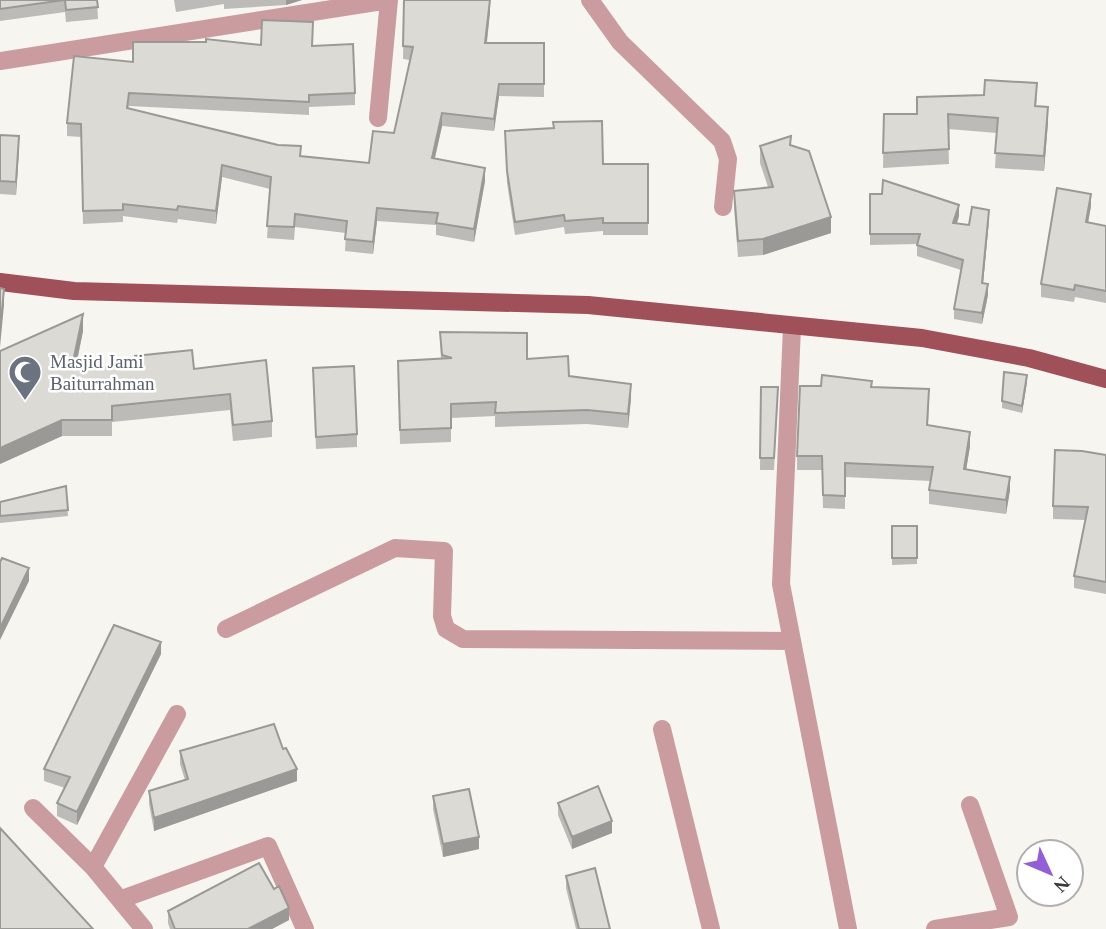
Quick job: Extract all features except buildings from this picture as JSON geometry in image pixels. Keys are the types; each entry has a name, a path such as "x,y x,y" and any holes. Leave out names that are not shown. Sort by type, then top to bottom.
{"main road":[{"path":"0,282 74,291 588,305 922,338 1029,358 1106,379"}],"street":[{"path":"0,61 389,0 378,118"},
{"path":"590,0 620,42 722,141 728,159 723,206"},
{"path":"792,327 781,584 848,929"},
{"path":"226,629 395,548 444,551 442,616 446,629 463,639 792,641"},
{"path":"93,867 177,714"},
{"path":"662,729 711,929"},
{"path":"935,929 1009,917 970,805"},
{"path":"33,808 93,867 144,929"},
{"path":"122,899 268,846 305,929"}],"place":[{"name":"Masjid Jami Baiturrahman","path":"25,402"}]}
